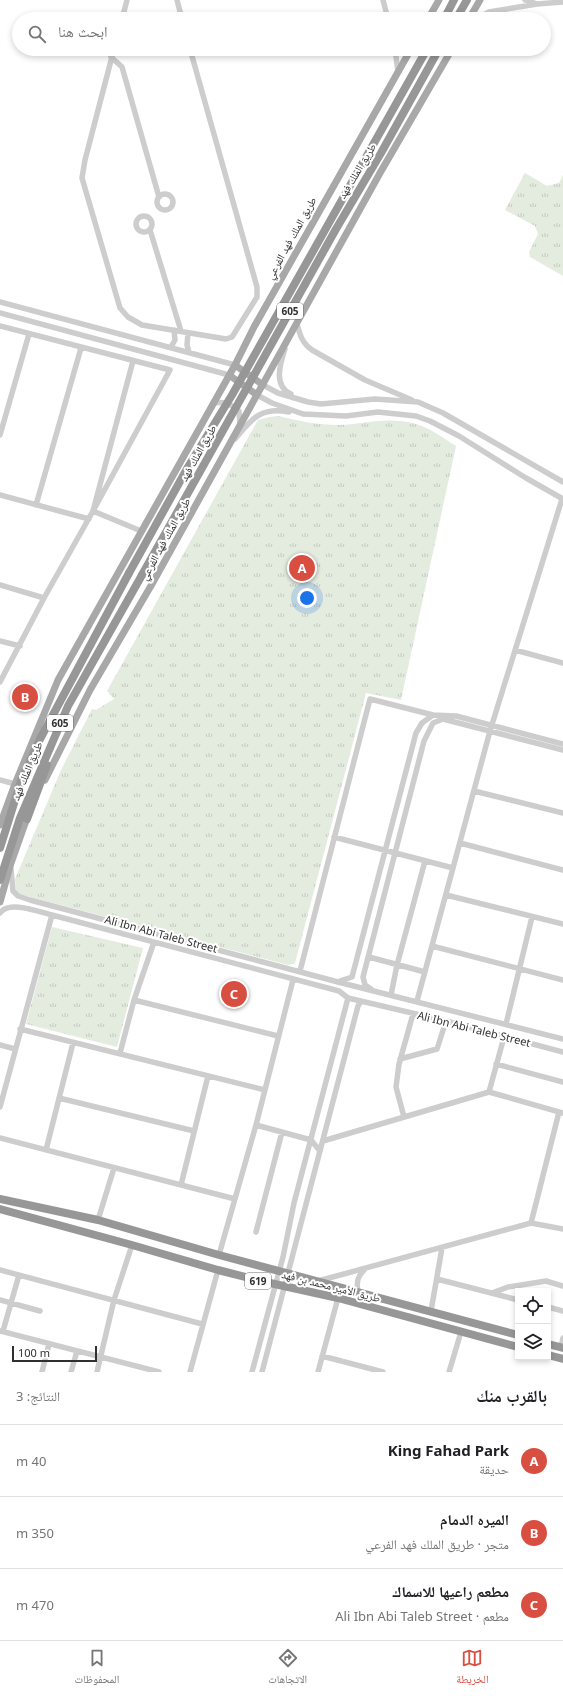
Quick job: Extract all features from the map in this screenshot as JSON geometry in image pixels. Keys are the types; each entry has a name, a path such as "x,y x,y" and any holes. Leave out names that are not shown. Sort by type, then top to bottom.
{"highway":[{"path":"448,12 454,0"},
{"path":"460,12 467,0"},
{"name":"طريق الملك فهد","path":"1,846 24,774 73,675 188,467 232,395 423,56"},
{"name":"طريق الملك فهد","path":"0,880 20,818 68,706 332,236 381,153 435,56"},
{"path":"1,846 15,783 38,730 73,675"},
{"path":"27,819 68,706"},
{"name":"طريق الأمير محمد بن فهد","path":"0,1199 98,1220 219,1256 515,1334"},
{"name":"طريق الأمير محمد بن فهد","path":"0,1209 218,1270 338,1298 515,1346"},
{"path":"551,1345 562,1348"},
{"path":"551,1356 563,1359"}],"main road":[{"path":"432,12 439,0"},
{"path":"473,12 480,0"},
{"name":"طريق الملك فهد الفرعي","path":"0,825 15,783 58,680 235,364 254,327 407,56"},
{"name":"طريق الملك فهد الفرعي","path":"0,902 11,863 27,819 90,690 152,584 380,173 448,56"},
{"path":"235,364 263,385"},
{"path":"228,375 257,395"}],"street":[{"path":"124,12 127,0"},
{"path":"177,0 180,12"},
{"path":"383,0 386,12"},
{"path":"525,0 537,4"},
{"path":"489,12 537,4 563,2"},
{"path":"159,197 122,67 111,57 84,160 82,178 120,308 128,317 142,325 226,339 232,338 257,297 252,272 192,56"},
{"path":"396,56 398,72"},
{"path":"150,230 185,332 187,345 190,352"},
{"path":"0,302 235,364"},
{"path":"0,312 228,375"},
{"path":"297,324 300,338 305,346 365,380 443,413 563,482"},
{"path":"0,326 170,370 44,598 0,682"},
{"path":"171,347 175,334 174,330"},
{"path":"0,435 29,334"},
{"path":"286,343 278,368 281,385 286,392 308,402"},
{"path":"36,505 82,348"},
{"path":"93,511 133,361"},
{"path":"263,385 278,393 308,402 321,404 375,399 418,402"},
{"path":"257,395 272,403 303,414"},
{"path":"213,403 222,401 232,405 239,411 240,425"},
{"path":"226,450 252,419 258,415 276,410 303,414 346,416 378,412 416,416 430,421 459,436 526,478 563,499 491,728 417,1001"},
{"path":"0,495 89,519"},
{"path":"93,511 141,531"},
{"path":"0,585 44,598"},
{"path":"0,641 20,646"},
{"path":"516,650 563,663"},
{"path":"300,971 370,699 433,716 456,716 563,750"},
{"path":"338,982 352,977 416,733 422,723 433,716"},
{"path":"373,990 365,985 363,977 424,741 433,723 443,718 563,744"},
{"path":"0,780 15,783"},
{"path":"474,791 563,813"},
{"path":"334,837 453,868"},
{"path":"460,844 563,870"},
{"path":"391,994 397,965 425,861"},
{"path":"11,863 13,891 18,896 25,898"},
{"path":"446,895 563,924"},
{"path":"23,908 14,903 14,900 16,897 25,898"},
{"name":"Ali Ibn Abi Taleb Street","path":"25,898 338,982 391,994 563,1039"},
{"name":"Ali Ibn Abi Taleb Street","path":"0,913 5,908 9,907 23,908 52,915 339,992 348,998 446,1021 563,1052"},
{"path":"0,1107 52,915"},
{"path":"506,1024 532,917"},
{"path":"120,1053 134,1000 154,942"},
{"path":"432,946 563,980"},
{"path":"369,956 425,972"},
{"path":"219,1256 256,1125 292,980"},
{"path":"252,1372 348,998"},
{"path":"134,1000 278,1036"},
{"path":"262,1372 289,1274 358,1006 361,1001"},
{"path":"404,1117 396,1087 400,1059 413,1014"},
{"path":"400,1059 437,1049 446,1021"},
{"path":"20,1029 264,1090"},
{"path":"489,1092 504,1037"},
{"path":"46,1150 73,1043"},
{"path":"0,1045 15,1049"},
{"path":"496,1064 563,1082"},
{"path":"181,1185 208,1076"},
{"path":"323,1141 489,1092 561,1112 531,1223"},
{"path":"59,1098 194,1131"},
{"path":"256,1125 311,1140 320,1151"},
{"path":"256,1232 282,1132"},
{"path":"0,1138 234,1199"},
{"path":"98,1220 114,1168"},
{"path":"317,1281 360,1272 367,1268 531,1223 563,1229"},
{"path":"97,1372 114,1300 132,1245"},
{"path":"431,1311 442,1248"},
{"path":"0,1270 202,1324"},
{"path":"190,1372 218,1270"},
{"path":"358,1292 356,1284 360,1272"},
{"path":"19,1275 1,1331 159,1372"},
{"path":"437,1279 515,1299"},
{"path":"492,1293 508,1287 546,1281 563,1286"},
{"path":"318,1372 338,1298"},
{"path":"0,1300 40,1312"},
{"path":"551,1309 563,1311"},
{"path":"449,1372 461,1332"},
{"path":"562,1348 563,1338"},
{"path":"42,1372 49,1344"},
{"path":"71,1372 77,1351"},
{"path":"322,1356 383,1372"}],"green space":[{"path":"525,173 547,186 559,183 563,175 563,276 530,257 529,252 538,234 535,226 505,210"},
{"path":"278,416 331,425 377,421 406,422 426,428 456,446 401,700 366,693 295,963 288,965 19,894 16,892 15,879 61,770 92,709 96,710 114,699 107,691 258,420"},
{"path":"52,927 143,948 117,1047 26,1024"}],"place":[{"name":"King Fahad Park","path":"302,568"},
{"name":"الميره الدمام","path":"25,697"},
{"name":"مطعم راعيها للاسماك","path":"234,994"}]}
